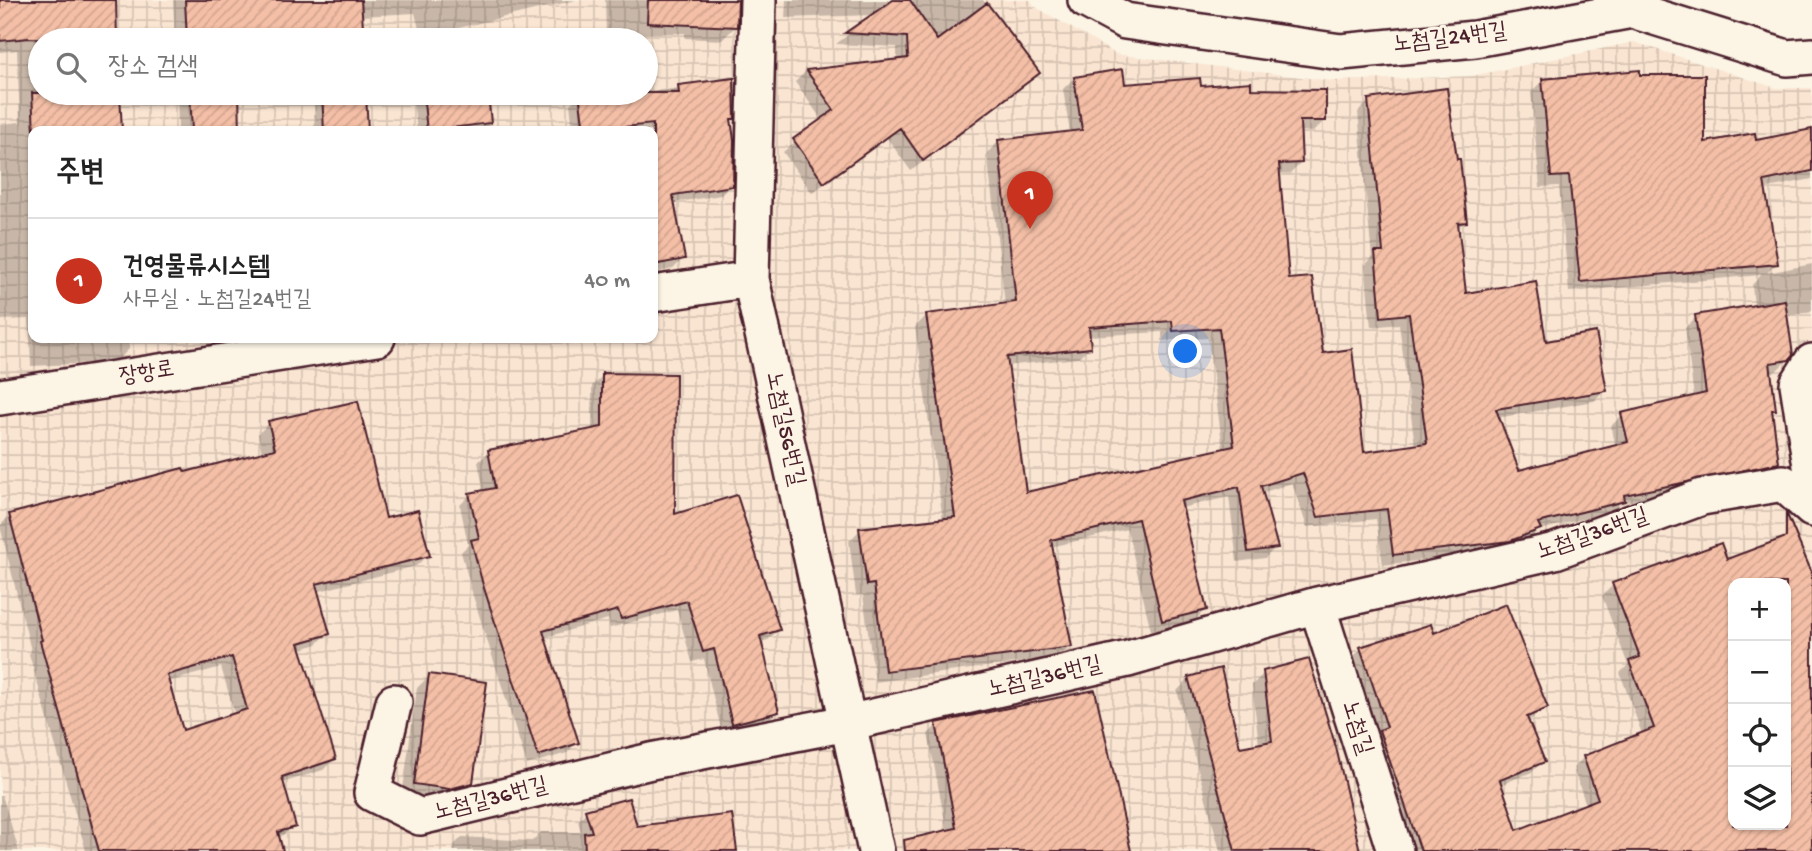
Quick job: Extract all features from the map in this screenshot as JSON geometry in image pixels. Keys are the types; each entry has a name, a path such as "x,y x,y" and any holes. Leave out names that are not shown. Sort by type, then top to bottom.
{"street":[{"name":"노첨길56번길","path":"758,0 751,279 876,851"},
{"name":"노첨길24번길","path":"1086,0 1125,21 1341,52 1475,39 1632,10 1787,58 1812,56"},
{"path":"658,293 751,279"},
{"name":"장항로","path":"0,397 345,343"},
{"name":"노첨길36번길","path":"1806,504 1812,472 1798,384 1812,362"},
{"name":"노첨길36번길","path":"394,702 372,793 420,817 651,761 847,723 1128,659 1317,605 1555,551 1702,497 1783,483 1806,504"},
{"name":"노첨길","path":"1317,605 1395,851"}],"shaded area":[{"path":"0,0 1031,0 1034,6 1116,54 1333,81 1472,76 1634,42 1776,88 1812,88 1812,851 0,851"}],"building":[{"path":"0,0 116,0 117,28 28,28 28,38 0,41"},
{"path":"185,0 361,0 363,28 186,28"},
{"path":"648,0 738,0 737,27 647,23"},
{"path":"893,0 910,0 937,40 987,3 1040,73 923,161 900,128 824,183 793,139 834,110 806,70 908,58 907,37 845,33"},
{"path":"1123,69 1125,84 1200,78 1201,86 1251,82 1251,89 1326,90 1326,121 1300,121 1302,163 1279,164 1289,279 1312,277 1323,353 1352,349 1364,452 1427,443 1409,314 1381,317 1375,252 1383,252 1368,99 1447,88 1457,159 1460,159 1467,222 1458,223 1466,293 1536,281 1546,341 1596,332 1607,391 1496,409 1519,470 1628,442 1621,413 1706,393 1695,315 1785,300 1793,355 1789,360 1770,363 1776,410 1772,410 1779,463 1624,495 1625,501 1538,523 1541,529 1510,541 1393,555 1387,509 1318,517 1303,473 1261,486 1278,548 1248,552 1239,487 1181,501 1207,610 1162,621 1138,519 1051,540 1072,647 885,671 874,584 867,585 859,528 955,517 926,314 1016,302 998,140 1082,130 1074,77","holes":["1172,321 1173,331 1219,328 1234,446 1026,492 1007,357 1091,348 1089,327"]},
{"path":"1640,70 1640,75 1705,75 1705,142 1755,133 1756,140 1812,129 1812,171 1764,181 1778,264 1580,282 1569,176 1551,177 1542,79"},
{"path":"734,78 735,119 731,119 734,140 733,186 673,195 685,259 658,264 658,126 583,126 581,105 658,105 658,93 679,93 678,85"},
{"path":"33,105 121,105 122,126 34,126"},
{"path":"191,105 239,105 240,126 192,126"},
{"path":"323,105 367,105 368,126 324,126"},
{"path":"424,105 489,105 491,123 426,126"},
{"path":"602,373 676,374 675,514 737,495 780,630 760,636 779,712 732,724 714,649 703,652 687,601 621,619 618,610 543,631 579,743 538,756 471,540 479,538 469,493 495,488 488,450 602,427"},
{"path":"358,401 386,518 418,510 430,556 316,584 330,634 299,643 336,759 282,777 296,827 278,832 283,851 99,851 40,641 42,640 9,514 183,468 185,472 275,449 268,421","holes":["232,657 247,709 183,730 167,675"]},
{"path":"1786,512 1812,573 1812,851 1421,851 1379,730 1387,727 1360,647 1431,624 1434,633 1506,604 1548,708 1527,717 1545,762 1500,780 1517,830 1598,799 1583,756 1654,728 1629,661 1640,657 1612,583 1721,543 1727,559 1786,537"},
{"path":"1309,659 1336,747 1360,851 1235,851 1188,677 1221,668 1240,747 1272,741 1263,671"},
{"path":"429,674 487,682 473,783 449,789 414,784"},
{"path":"1095,690 1131,851 905,851 904,840 956,828 936,723"},
{"path":"629,798 637,826 732,814 737,851 585,851 584,833 592,832 585,810"}],"place":[{"name":"건영물류시스템","path":"1030,229"}]}
